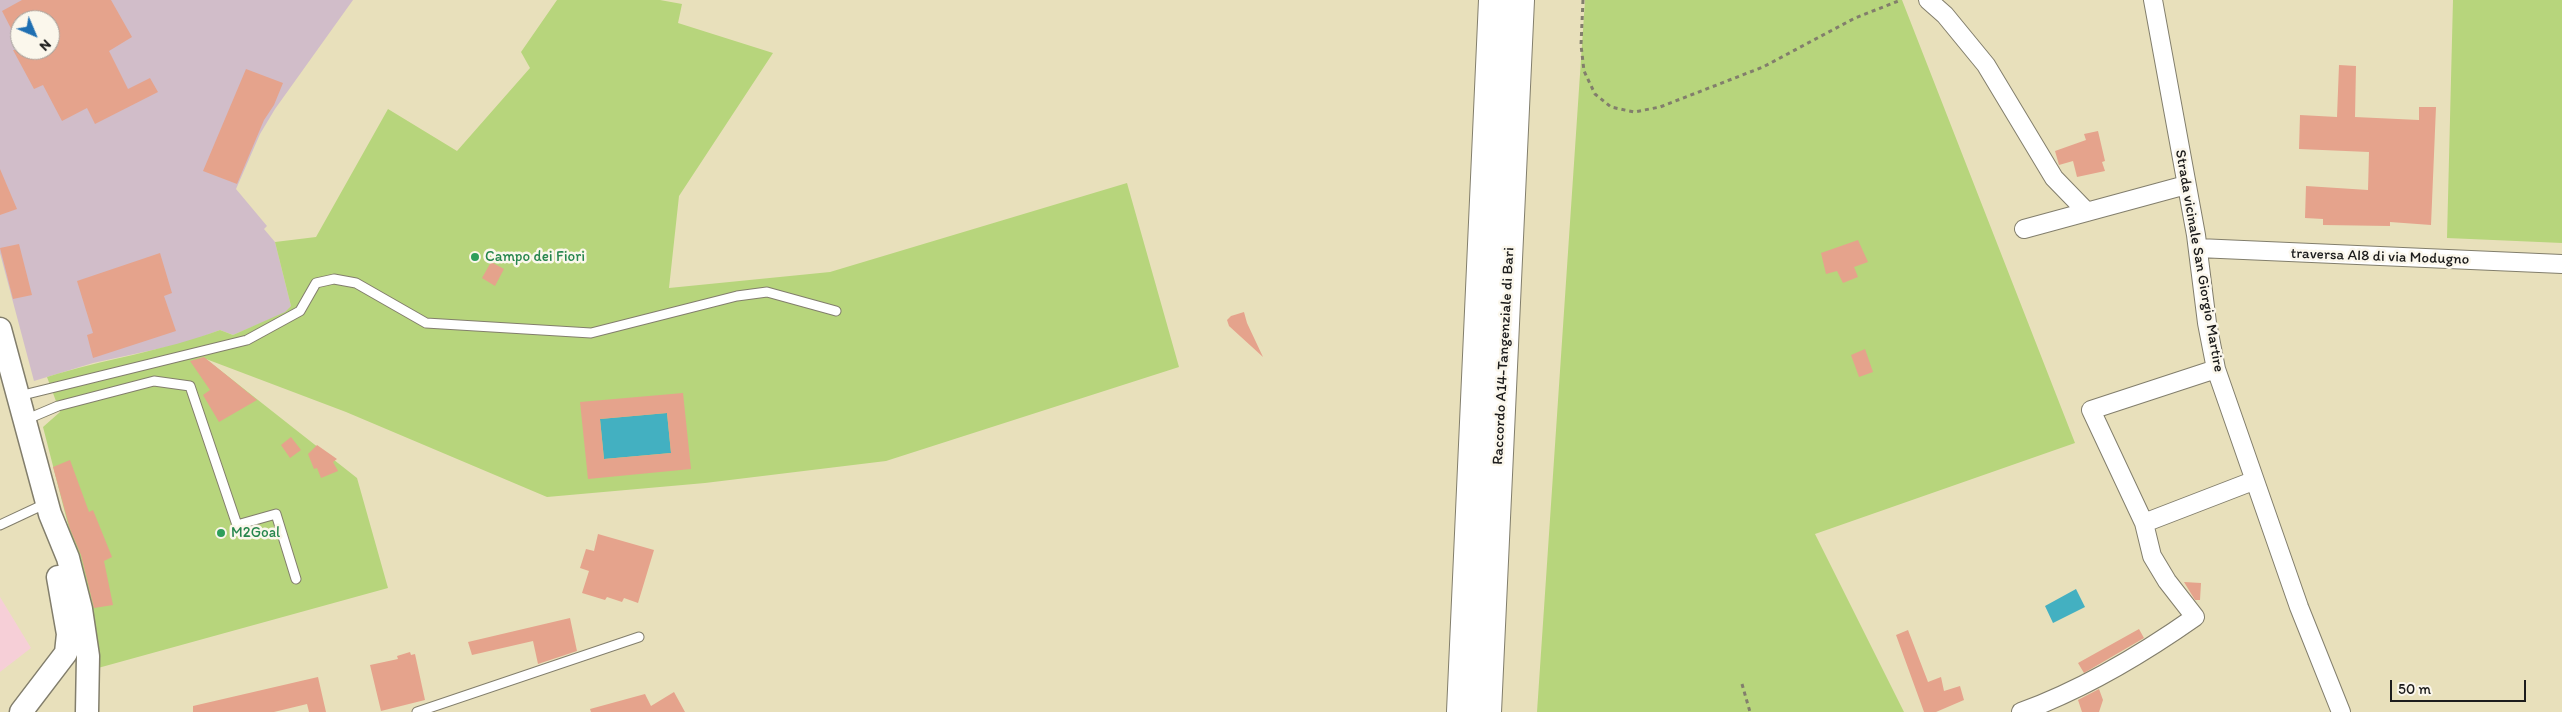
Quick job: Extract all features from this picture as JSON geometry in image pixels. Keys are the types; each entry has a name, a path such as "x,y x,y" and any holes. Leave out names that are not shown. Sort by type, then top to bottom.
{"highway":[{"name":"Raccordo A14-Tangenziale di Bari","path":"1461,712 1493,0"},
{"name":"Raccordo A14-Tangenziale di Bari","path":"1487,712 1520,0"}],"street":[{"path":"1928,0 1945,15 1986,65 2054,178 2087,212"},
{"name":"Strada vicinale San Giorgio Martire","path":"2153,0 2198,248 2207,323 2216,370 2253,481 2299,608 2341,712"},
{"path":"2024,229 2186,185"},
{"name":"traversa AI8 di via Modugno","path":"2198,248 2562,264"},
{"path":"0,329 49,509 68,558 81,609 88,656 87,712"},
{"path":"2021,712 2079,689 2158,643 2195,617 2159,569 2152,556 2144,522 2091,410 2216,370"},
{"path":"2144,522 2253,481"},
{"path":"20,712 66,653 68,634 53,558 49,509"},
{"path":"5,712 24,686 50,674"}],"lane":[{"path":"18,397 247,340 300,311 316,283 334,279 356,283 426,324 591,333 737,296 767,292 836,311"},
{"path":"25,421 58,406 154,381 190,386 237,525 276,514 296,579"},
{"path":"0,525 49,509"},
{"path":"417,712 639,637"}],"path":[{"path":"1583,0 1581,45 1584,71 1595,94 1611,107 1634,112 1660,107 1763,68 1855,18 1901,0"},
{"path":"1742,684 1750,712"}],"shaded area":[{"path":"0,0 353,0 275,109 260,134 236,189 267,226 264,229 275,242 291,306 285,313 233,335 220,330 185,343 93,363 34,381 0,253"},
{"path":"0,597 31,648 0,672"}],"green space":[{"name":"Campo dei Fiori","path":"557,0 660,0 682,4 678,23 773,53 679,196 669,288 830,272 1127,183 1179,367 886,461 705,483 547,497 346,412 206,359 357,478 388,588 98,668 94,626 43,427 60,412 47,377 177,344 220,330 233,335 285,312 291,306 275,242 316,237 388,109 457,151 530,68 521,52"},
{"path":"1585,0 1902,0 2075,443 1815,534 1904,712 1537,712"},
{"path":"2453,0 2562,0 2562,243 2447,238"}],"water":[{"path":"667,413 671,453 604,459 600,419"},
{"path":"2076,589 2085,607 2053,623 2045,606"}],"building":[{"path":"22,0 111,0 132,37 109,51 128,89 150,78 158,92 95,124 87,108 62,121 43,85 34,89 18,60 60,60 60,10 10,10 10,27 2,11"},
{"path":"2339,65 2356,66 2355,117 2419,120 2419,107 2436,107 2431,225 2390,222 2390,226 2323,225 2323,219 2305,218 2306,186 2368,190 2369,152 2299,149 2300,115 2337,117"},
{"path":"246,69 283,83 274,105 264,120 237,184 203,171"},
{"path":"2098,131 2105,161 2102,162 2105,171 2077,177 2073,161 2059,165 2055,151 2086,140 2084,134"},
{"path":"0,169 17,209 0,215"},
{"path":"1858,240 1868,262 1854,267 1858,277 1843,283 1837,271 1826,274 1821,253"},
{"path":"19,244 32,295 13,299 0,248"},
{"path":"160,253 172,293 164,296 176,331 93,358 87,335 93,333 77,281"},
{"path":"491,262 504,269 495,286 482,278"},
{"path":"1244,312 1247,323 1263,357 1229,326 1227,320 1231,316"},
{"path":"1865,349 1873,372 1859,377 1851,355"},
{"path":"204,357 257,400 219,422 203,395 210,390 190,361"},
{"path":"683,393 691,469 588,479 580,402","holes":["667,413 671,453 604,459 600,419"]},
{"path":"291,437 301,450 290,458 281,445"},
{"path":"317,445 337,459 333,462 338,471 321,478 317,468 314,469 308,454"},
{"path":"70,460 89,512 93,510 112,557 104,561 113,605 94,608 81,555 70,529 53,467"},
{"path":"598,534 654,550 638,603 624,598 622,602 607,597 605,600 582,593 589,571 580,568 586,549 594,551"},
{"path":"2184,582 2201,583 2200,600 2195,600"},
{"path":"570,618 577,651 538,664 533,641 472,655 468,642"},
{"path":"2139,629 2144,638 2084,673 2078,663"},
{"path":"1908,630 1928,682 1941,677 1944,691 1960,686 1964,700 1936,712 1924,712 1896,635"},
{"path":"410,652 411,655 415,654 425,700 381,711 370,665 398,659 397,656"},
{"path":"318,677 326,712 309,712 307,704 274,712 193,712 193,706"},
{"path":"2099,689 2103,700 2099,712 2082,712 2078,700"},
{"path":"674,692 685,712 591,712 590,709 645,694 651,706"}],"place":[{"name":"Campo dei Fiori","path":"475,257"},
{"name":"M2Goal","path":"221,533"}]}
